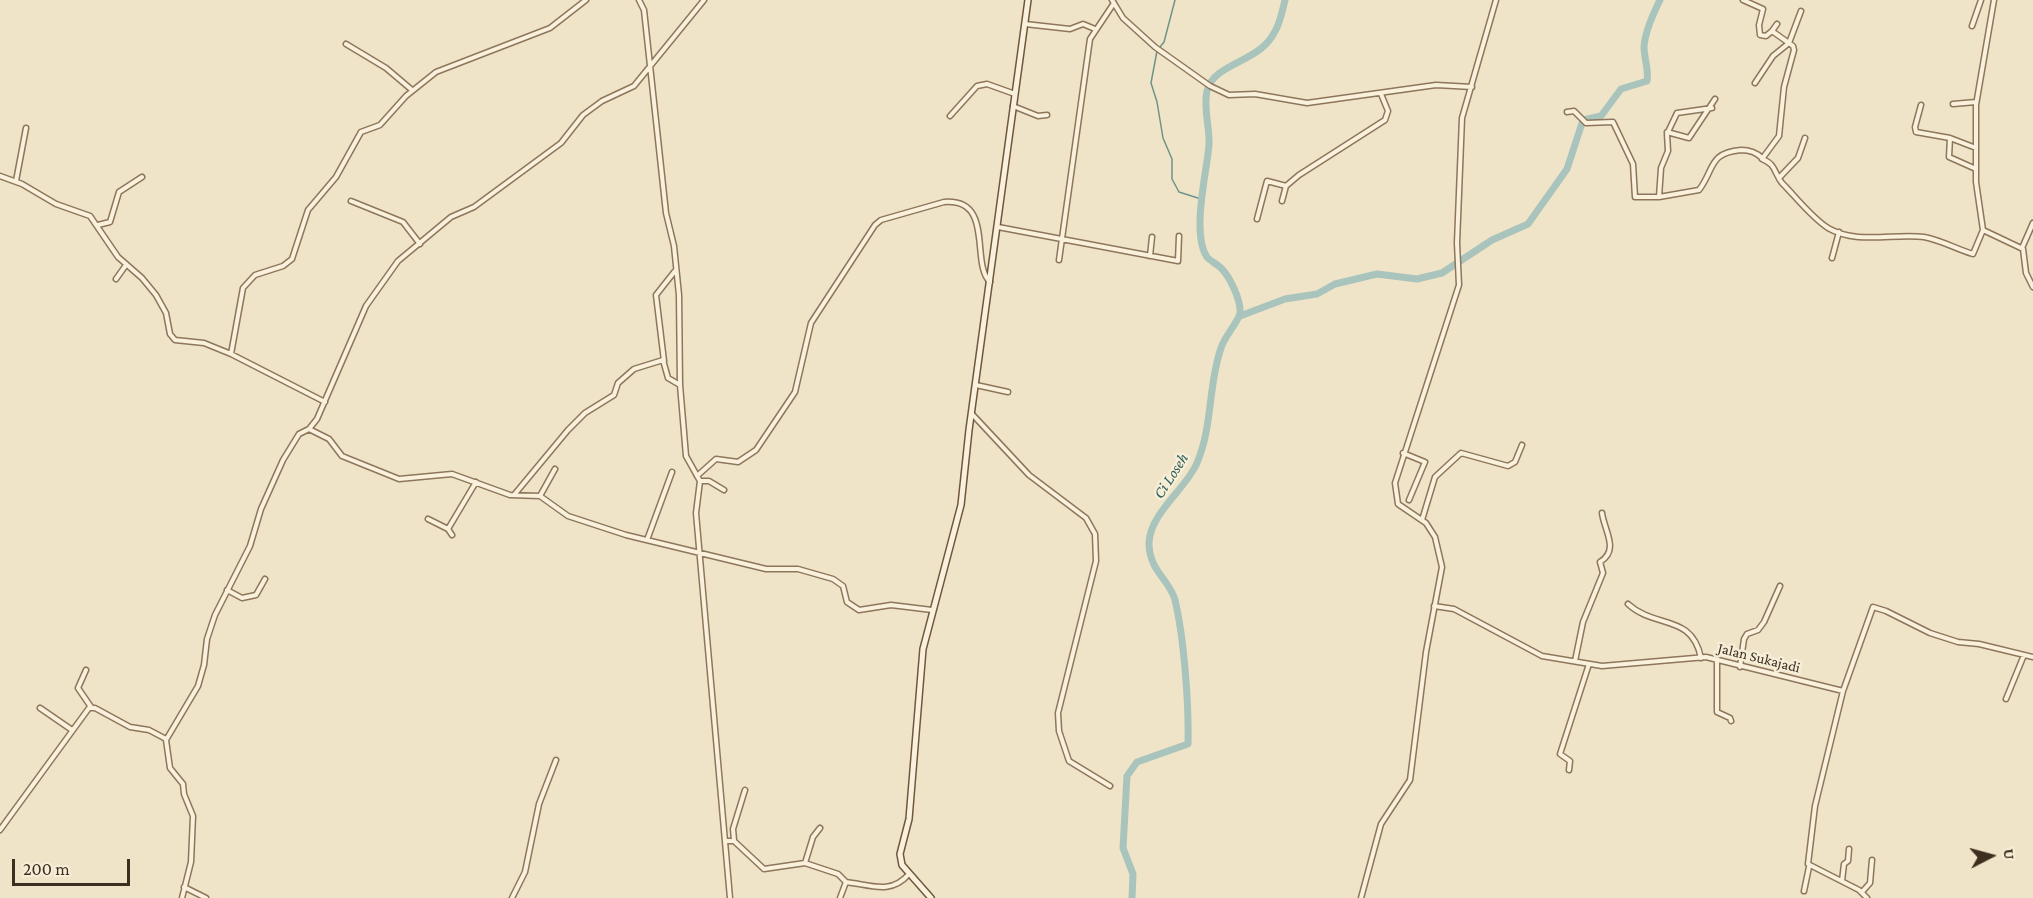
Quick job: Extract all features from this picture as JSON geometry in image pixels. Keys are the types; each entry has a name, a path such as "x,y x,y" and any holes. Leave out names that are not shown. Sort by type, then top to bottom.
{"street":[{"path":"231,354 239,295 247,282 262,271 283,266 292,259 308,210 336,177 358,136 380,125 412,90 436,72 550,28 586,0"},
{"path":"639,0 644,10 666,213 674,246 680,323 680,385 686,456 700,482 696,513 730,898"},
{"path":"182,898 191,862 193,814 184,797 183,784 170,768 166,740 200,681 207,639 227,590 250,546 261,508 299,434 309,429 317,419 366,306 398,261 451,217 474,207 561,143 584,115 602,101 634,86 704,0"},
{"path":"931,898 902,865 900,855 909,819 922,649 959,520 971,414 1028,0"},
{"path":"1361,898 1381,824 1410,780 1434,606 1442,567 1436,537 1422,520 1401,507 1396,499 1395,483 1459,285 1462,118 1497,0"},
{"path":"1743,0 1763,9 1759,25 1760,35 1766,36 1777,24"},
{"path":"1972,26 1981,0 1994,1 1976,102 1976,169 1980,223 1983,230 2022,248 2026,257 2026,273 2033,287"},
{"path":"1059,260 1090,39 1113,2 1124,18 1155,47 1210,86 1233,95 1255,94 1307,103 1436,85 1472,87"},
{"path":"1755,83 1773,56 1789,43 1801,11"},
{"path":"1025,24 1070,29 1083,24 1095,29"},
{"path":"1762,159 1779,136 1784,87 1794,50 1789,43 1772,31"},
{"path":"346,44 386,68 412,90"},
{"path":"950,116 977,86 987,84 1015,94"},
{"path":"1282,201 1286,186 1385,120 1388,111 1381,94"},
{"path":"1667,132 1689,138 1712,108 1715,99"},
{"path":"1953,104 1976,102"},
{"path":"1921,105 1915,127 1916,132 1950,138 1976,148"},
{"path":"1013,106 1038,116 1047,116"},
{"path":"1659,197 1661,168 1668,151 1667,132 1677,114 1712,108"},
{"path":"1567,112 1574,111 1582,120 1613,122 1618,138 1633,164 1634,197 1659,197 1699,189 1716,158 1724,153 1748,150 1772,164 1779,178 1821,222 1839,232 1876,238 1924,237 1973,254 1983,230"},
{"path":"16,181 26,128"},
{"path":"1779,178 1798,158 1804,138"},
{"path":"1950,138 1949,158 1976,169"},
{"path":"0,176 16,181 56,204 90,216 126,265 142,278 156,295 166,313 172,338 179,342 204,343 231,354 324,402"},
{"path":"98,225 111,222 119,192 141,177"},
{"path":"1257,219 1267,181 1286,186"},
{"path":"351,201 403,222 420,244"},
{"path":"697,476 716,459 738,462 756,450 798,386 811,323 875,225 881,220 944,202 954,202 964,206 979,228 984,273 990,282"},
{"path":"2022,248 2033,223"},
{"path":"998,227 1180,260 1179,236"},
{"path":"1832,258 1839,232"},
{"path":"1150,256 1152,237"},
{"path":"116,279 126,265"},
{"path":"675,270 656,295 668,378 680,385"},
{"path":"514,495 585,413 615,394 618,383 634,369 659,360 664,361"},
{"path":"976,386 1008,392"},
{"path":"971,414 1029,475 1086,518 1095,534 1096,561 1058,713 1058,726 1069,761 1110,786"},
{"path":"309,429 329,439 342,456 399,479 452,474 514,495 540,496 568,516 647,540 766,570 798,569 833,579 843,586 847,602 859,610 891,605 932,609"},
{"path":"1422,520 1435,477 1461,453 1508,466 1516,461 1522,445"},
{"path":"1403,453 1425,462 1409,500"},
{"path":"540,496 555,469"},
{"path":"647,540 672,472"},
{"path":"700,482 709,481 724,490"},
{"path":"448,529 476,482"},
{"path":"1575,661 1583,622 1604,573 1600,562 1607,557 1610,549 1610,537 1602,513"},
{"path":"428,519 448,529 452,535"},
{"path":"227,590 240,598 256,595 265,579"},
{"path":"1740,667 1744,639 1747,634 1758,630 1764,622 1780,586"},
{"path":"1628,604 1639,614 1681,626 1689,632 1699,646 1701,658"},
{"name":"Jalan Sukajadi","path":"1434,606 1454,609 1542,656 1602,666 1701,658 1843,691"},
{"path":"1804,891 1809,867 1807,860 1815,806 1843,691 1873,607 1887,611 1930,633 1958,642 1979,644 2033,657"},
{"path":"2006,699 2024,655"},
{"path":"1718,661 1717,712 1730,718 1731,721"},
{"path":"1569,770 1570,761 1560,754 1589,664"},
{"path":"86,670 78,687 91,707 130,727 149,730 166,740"},
{"path":"0,830 91,707"},
{"path":"40,708 72,730"},
{"path":"512,898 525,872 538,804 556,760"},
{"path":"746,790 733,829 734,841 764,869 805,863 838,874 846,882 891,887 902,882 909,873"},
{"path":"805,863 813,837 820,828"},
{"path":"725,841 734,841"},
{"path":"1842,881 1849,849"},
{"path":"1862,892 1870,883 1872,860"},
{"path":"1809,867 1842,881 1862,892 1867,898"},
{"path":"840,898 846,882"},
{"path":"184,887 206,898"}],"waterway":[{"path":"1160,47 1164,42 1175,0"},
{"name":"Ci Loseh","path":"1132,898 1133,874 1123,848 1127,776 1137,762 1188,744 1185,671 1178,615 1172,593 1152,561 1149,543 1151,532 1162,511 1192,473 1197,463 1206,434 1217,362 1223,344 1240,313 1237,295 1231,283 1221,268 1207,257 1202,247 1201,202 1209,145 1207,91 1210,83 1223,70 1265,45 1278,24 1285,0"},
{"path":"1240,316 1285,299 1317,294 1335,284 1377,274 1417,279 1442,273 1492,240 1528,224 1567,169 1583,120 1601,116 1621,89 1647,81 1645,41 1660,0"},
{"path":"1157,51 1151,83 1157,102 1163,138 1172,159 1172,179 1179,192 1201,199"}]}
